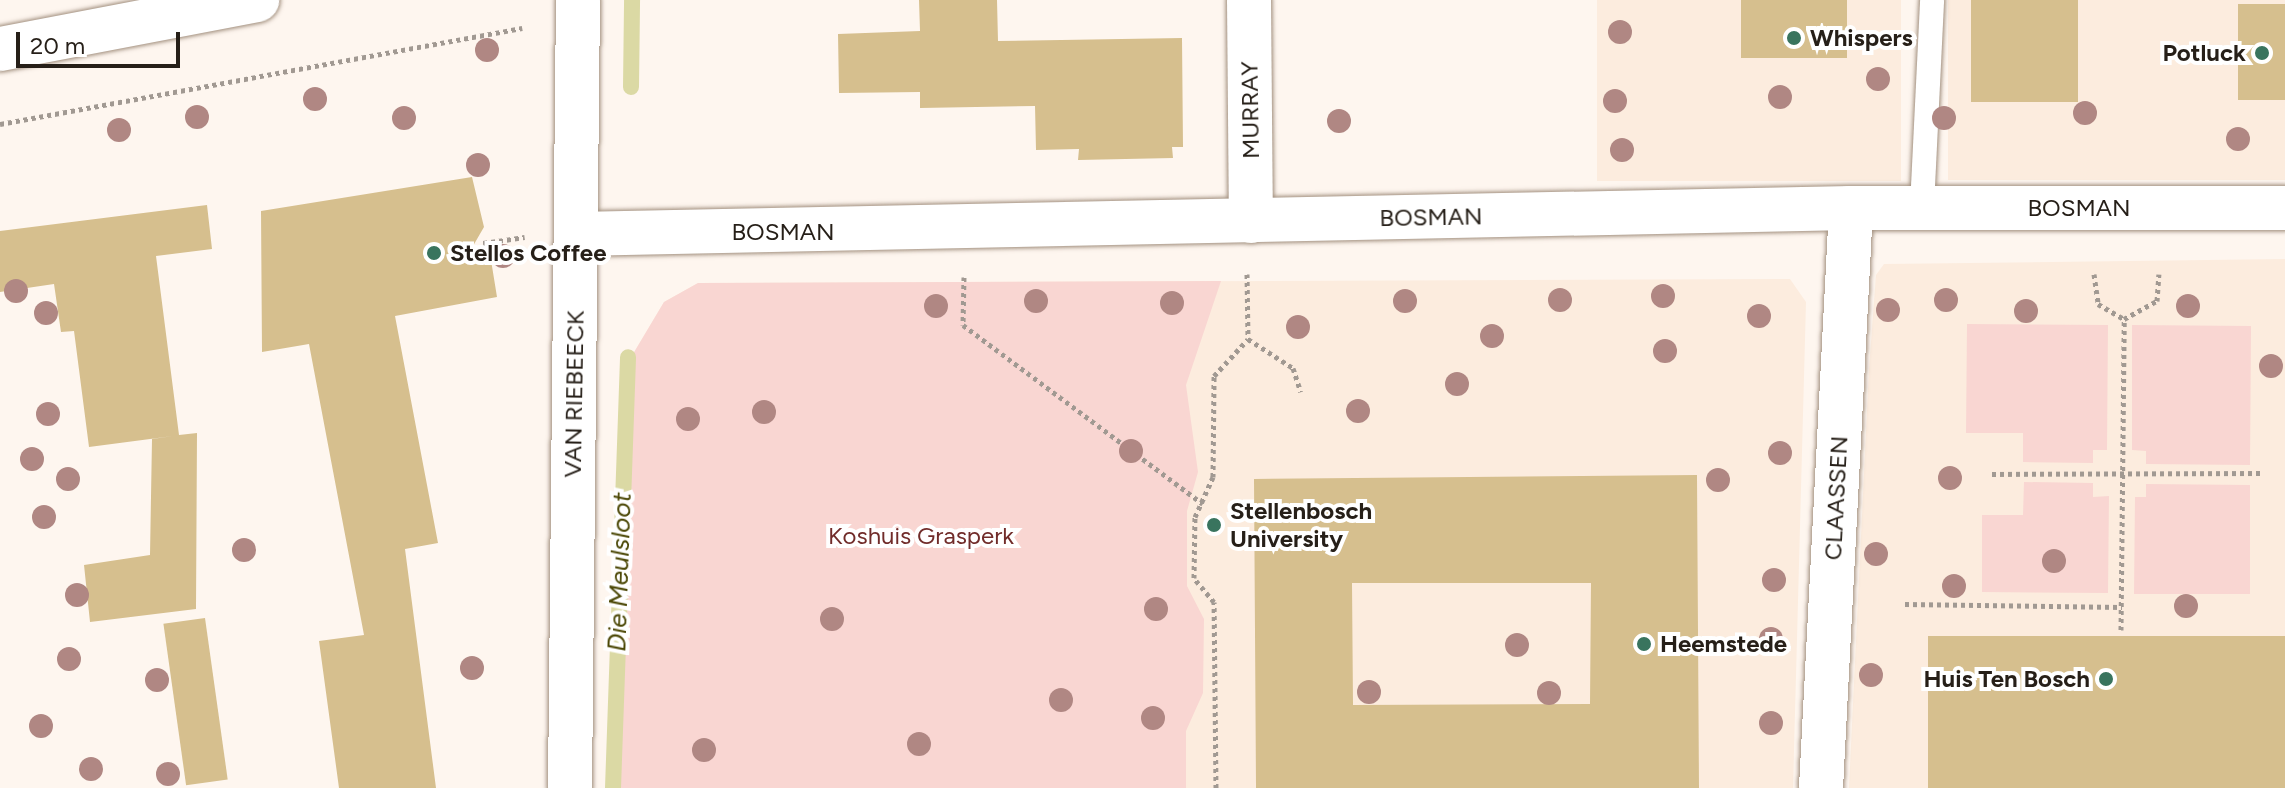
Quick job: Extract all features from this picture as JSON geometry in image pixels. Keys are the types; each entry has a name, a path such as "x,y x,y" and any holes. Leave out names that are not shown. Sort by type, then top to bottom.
{"street":[{"path":"0,49 257,0"},
{"name":"VAN RIEBEECK","path":"570,788 557,236 578,0"},
{"name":"MURRAY","path":"1249,0 1251,221"},
{"name":"BOSMAN","path":"557,236 1851,208 2285,208"},
{"name":"CLAASSEN","path":"1821,788 1851,208"}],"lane":[{"path":"1922,207 1932,0"}],"path":[{"path":"0,124 522,28"},
{"path":"483,243 557,236"},
{"path":"1216,788 1214,602 1194,578 1195,517 1213,477 1214,376 1248,339 1247,274"},
{"path":"2094,274 2098,304 2124,319"},
{"path":"2124,319 2157,301 2159,274"},
{"path":"964,277 963,325 1203,504"},
{"path":"2121,630 2124,319"},
{"path":"1248,339 1293,368 1301,392"},
{"path":"1992,474 2264,473"},
{"path":"1905,604 2122,607"}],"shaded area":[{"path":"1597,0 1901,0 1901,181 1597,181"},
{"path":"1948,0 2285,0 2285,180 1948,180"},
{"path":"2285,259 2285,788 1849,788 1869,369 1876,275 1884,264"},
{"name":"Stellenbosch University","path":"1790,279 1806,302 1793,788 619,788 633,354 664,302 698,283"}],"green space":[{"name":"Koshuis Grasperk","path":"1221,281 1186,385 1198,472 1187,511 1187,586 1204,619 1203,693 1186,731 1186,788 619,788 633,354 664,302 698,283"},
{"path":"1967,324 2108,325 2107,450 2093,450 2093,463 2023,462 2023,433 1966,433"},
{"path":"2132,325 2251,326 2250,465 2146,464 2146,451 2132,450"},
{"path":"2024,482 2093,483 2093,497 2109,496 2108,593 1982,592 1982,515 2023,515"},
{"path":"2146,484 2250,485 2250,594 2134,594 2135,497 2146,497"}],"building":[{"path":"919,0 997,0 998,41 1182,38 1183,147 1172,147 1173,158 1078,160 1079,149 1036,150 1035,106 920,108 920,92 839,93 838,34 920,31"},
{"name":"Whispers","path":"1741,0 1847,0 1847,58 1741,58"},
{"path":"1971,0 2078,0 2078,102 1971,102"},
{"name":"Potluck","path":"2238,4 2285,4 2285,100 2238,100"},
{"path":"472,177 484,227 473,246 491,260 497,297 395,316 438,543 405,549 436,788 339,788 319,641 364,635 309,344 262,352 261,211"},
{"path":"207,205 212,249 156,256 179,435 197,433 196,609 90,622 84,565 150,555 152,439 173,436 89,447 74,331 61,332 54,284 0,292 0,231"},
{"name":"Heemstede","path":"1697,475 1699,788 1256,788 1254,479","holes":["1352,583 1591,583 1590,704 1353,705"]},
{"path":"205,618 228,779 186,785 163,624"},
{"name":"Huis Ten Bosch","path":"1928,636 2285,636 2285,788 1928,788"}],"waterway":[{"name":"Die Meulsloot","path":"631,87 632,0"},
{"name":"Die Meulsloot","path":"613,788 628,357"}],"place":[{"name":"Whispers","path":"1794,38"},
{"name":"Potluck","path":"2262,53"},
{"name":"Stellos Coffee","path":"434,253"},
{"name":"Stellenbosch University","path":"1214,525"},
{"name":"Heemstede","path":"1644,644"},
{"name":"Huis Ten Bosch","path":"2106,679"}]}
